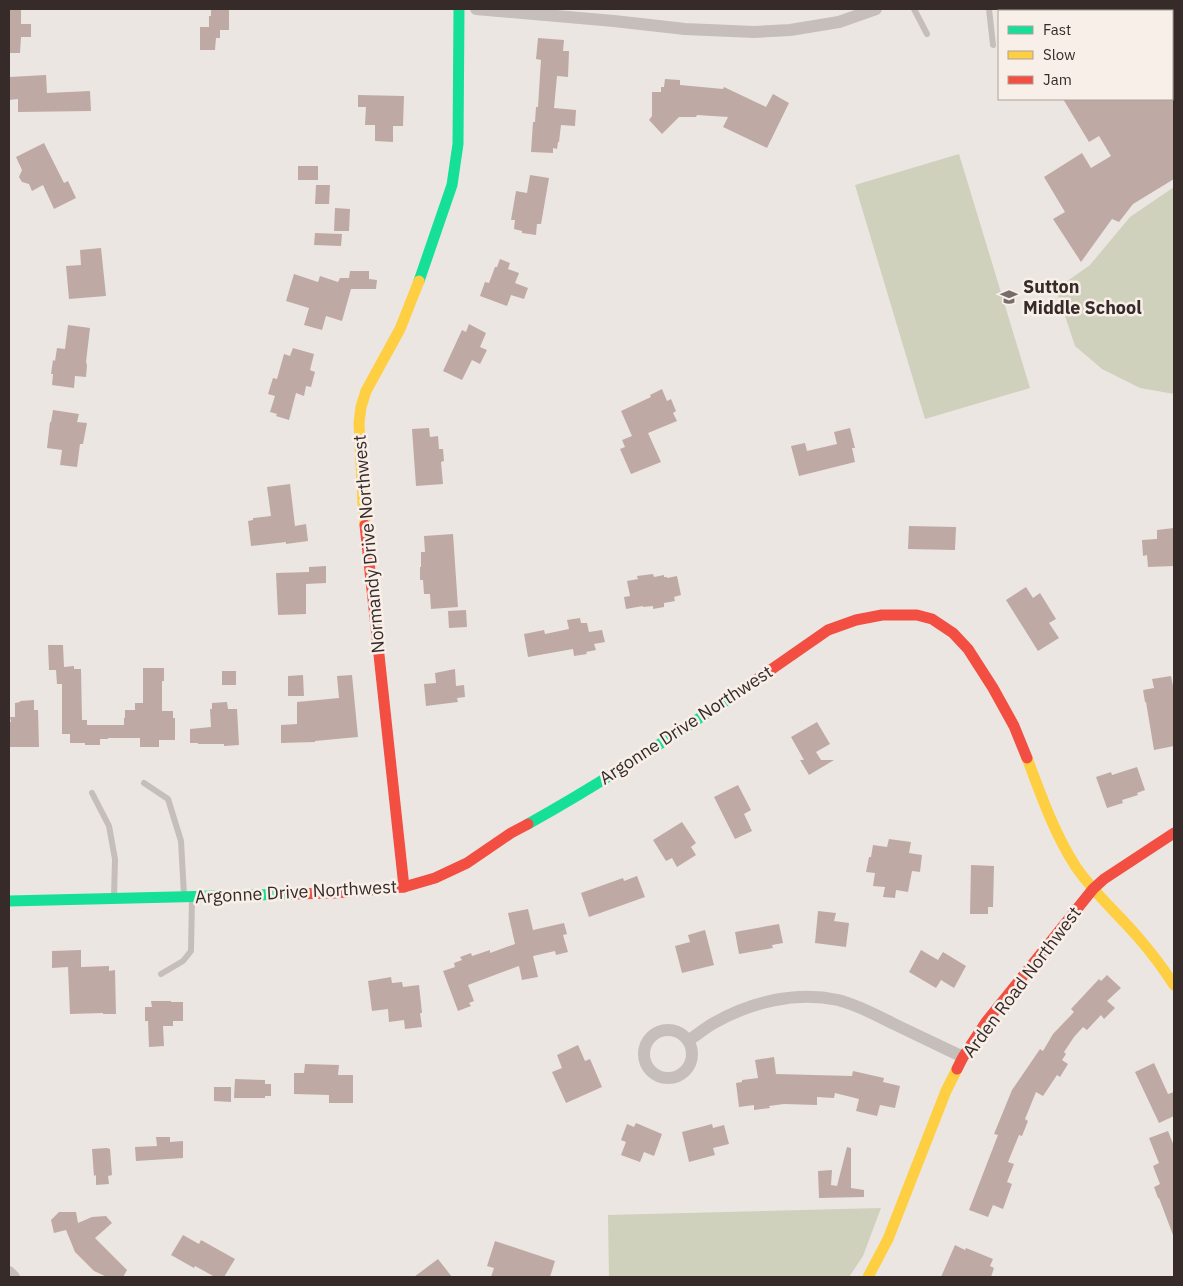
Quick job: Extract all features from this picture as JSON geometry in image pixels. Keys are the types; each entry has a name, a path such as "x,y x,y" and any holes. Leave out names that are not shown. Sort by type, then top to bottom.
{"street":[{"name":"Normandy Drive Northwest","path":"404,887 363,504 359,423 366,391 400,329 416,294 452,185 458,144 459,9"},
{"path":"476,9 685,29 754,32 790,30 839,22 876,9"},
{"name":"Argonne Drive Northwest","path":"9,901 334,893 404,887 435,878 467,863 511,833 558,807 641,756 828,630 856,620 882,615 917,615 932,619 953,633 968,649 1014,726 1028,757 1052,823 1076,867 1093,889 1137,936 1174,985"},
{"name":"Arden Road Northwest","path":"868,1277 888,1239 946,1091 963,1057 986,1022 1093,889 1104,879 1174,833"},
{"path":"689,1040 713,1023 761,1003 789,997 818,997 862,1008 963,1057"},
{"path":"9,1272 14,1277"}],"lane":[{"path":"914,9 927,34"},
{"path":"989,9 992,45"},
{"path":"144,783 168,799 180,841 188,897 191,951 183,961 161,974"},
{"path":"92,793 109,826 115,859 114,898"}],"green space":[{"path":"959,154 1030,388 925,419 855,185"},
{"path":"1174,187 1174,394 1140,388 1102,369 1075,346 1056,289 1090,265 1130,217"},
{"path":"881,1208 863,1256 849,1277 609,1277 608,1215"}],"building":[{"path":"9,9 21,9 21,24 31,24 31,37 21,37 20,53 9,53"},
{"path":"211,9 229,9 229,30 220,30 220,38 216,38 215,50 200,50 200,27 209,27"},
{"path":"538,38 564,40 563,51 569,51 568,77 557,76 554,108 576,110 575,126 561,125 557,149 553,148 553,153 531,152 533,122 535,122 536,107 538,107 541,60 536,59"},
{"path":"46,75 47,93 90,91 91,111 18,112 18,99 9,100 9,77"},
{"path":"665,79 680,80 680,85 723,89 724,87 766,107 773,94 789,103 767,148 723,127 728,117 697,115 696,117 679,117 662,134 649,120 652,116 652,92 661,92"},
{"path":"358,95 404,96 403,126 393,126 393,142 375,141 375,125 365,125 366,107 358,107"},
{"path":"1174,99 1174,179 1133,204 1119,222 1112,219 1081,262 1053,219 1065,212 1044,177 1082,153 1091,168 1111,156 1099,136 1089,142 1064,100"},
{"path":"44,143 64,183 68,181 76,198 54,209 43,185 32,191 29,184 22,182 19,177 22,170 16,157"},
{"path":"298,166 318,166 318,180 298,180"},
{"path":"530,175 549,178 541,224 537,224 536,235 522,233 522,231 514,229 515,220 511,220 516,191 527,193"},
{"path":"316,185 330,185 329,204 315,204"},
{"path":"335,208 350,209 349,231 334,231"},
{"path":"315,233 342,234 341,246 314,245"},
{"path":"101,248 106,296 69,299 66,266 81,265 80,250"},
{"path":"500,259 510,263 508,269 519,273 515,283 528,288 524,299 511,295 507,306 480,296 485,282 489,283"},
{"path":"350,271 369,271 369,279 377,280 376,289 351,289 342,321 326,316 322,330 304,325 309,308 286,301 294,274 318,282 320,276 338,282 340,278 349,278"},
{"path":"469,324 486,333 480,347 487,350 480,364 472,360 462,380 443,371 462,330 466,332"},
{"path":"68,325 90,328 86,377 75,376 74,388 52,385 53,360 55,361 57,348 65,349"},
{"path":"293,348 314,354 310,370 315,372 311,387 306,386 304,396 296,393 289,420 270,412 275,396 268,394 273,378 277,379 284,354 290,356"},
{"path":"662,389 667,401 671,399 676,411 673,413 677,421 648,433 661,462 631,474 620,449 625,447 622,440 632,436 621,411 651,397 650,395"},
{"path":"53,410 79,414 77,422 87,423 83,444 80,444 77,467 60,465 62,450 47,448"},
{"path":"429,428 430,437 438,436 439,449 443,449 444,461 441,462 443,484 416,486 412,429"},
{"path":"850,428 855,448 852,448 855,462 799,476 791,446 805,443 807,451 837,444 834,432"},
{"path":"290,484 295,526 306,524 308,541 251,546 248,521 253,520 253,518 271,516 267,487"},
{"path":"909,526 956,527 955,550 908,549"},
{"path":"1174,528 1174,566 1148,567 1147,555 1143,556 1142,540 1157,539 1157,530"},
{"path":"453,534 458,607 431,609 430,594 424,594 423,580 420,580 421,552 425,552 424,536"},
{"path":"326,566 326,583 306,584 306,614 278,615 276,573 309,572 309,567"},
{"path":"653,574 654,577 664,575 667,578 677,576 681,595 674,597 675,601 664,603 664,607 653,609 653,606 643,606 626,609 624,597 630,596 627,581 638,579 637,576"},
{"path":"1026,587 1033,598 1040,593 1056,619 1049,623 1059,638 1038,651 1006,600"},
{"path":"466,610 467,627 449,628 448,611"},
{"path":"580,618 581,623 587,623 589,632 602,630 605,642 594,644 596,650 574,656 573,649 528,657 524,634 544,630 545,634 569,629 567,620"},
{"path":"48,645 63,645 64,667 74,666 74,669 81,669 82,720 87,720 87,725 124,725 125,710 135,710 135,703 143,703 143,668 164,668 162,711 173,711 173,718 175,718 175,740 159,740 159,747 140,747 140,738 100,739 100,745 70,743 70,734 62,734 62,684 57,684 56,670 49,670"},
{"path":"455,669 456,686 464,685 465,697 457,698 458,702 426,706 424,684 436,683 435,673"},
{"path":"222,671 236,671 236,685 222,685"},
{"path":"303,675 304,696 288,696 288,676"},
{"path":"352,675 358,737 315,742 281,743 281,725 297,724 297,702 339,698 337,676"},
{"path":"1171,676 1174,686 1174,746 1154,750 1143,690 1154,688 1152,679"},
{"path":"34,700 34,710 38,710 39,747 9,747 9,722 11,722 10,717 15,717 15,703"},
{"path":"227,702 228,709 237,709 239,745 224,746 224,744 190,743 190,729 211,727 210,709 212,709 212,703"},
{"path":"817,722 830,744 816,752 821,760 834,760 809,775 800,760 804,760 791,737"},
{"path":"1137,767 1145,790 1137,793 1138,795 1122,800 1123,803 1107,808 1096,777 1111,772 1112,775"},
{"path":"738,785 751,810 744,814 752,831 735,839 714,797"},
{"path":"682,822 696,843 691,847 696,855 677,867 672,858 666,861 653,840"},
{"path":"889,839 911,842 909,853 922,855 920,872 912,871 908,892 896,890 895,898 883,897 885,887 873,886 875,873 866,872 873,845 887,847"},
{"path":"971,865 994,866 993,907 988,907 988,914 970,914"},
{"path":"637,876 645,897 589,917 581,893 623,878 624,881"},
{"path":"528,909 533,930 564,923 567,934 563,935 568,952 556,955 555,951 533,956 538,977 522,980 519,966 468,985 474,1001 469,1003 471,1006 458,1011 443,971 455,967 454,963 462,960 460,957 471,953 472,956 490,950 490,953 515,944 508,913"},
{"path":"818,911 836,913 834,921 849,923 846,947 815,943"},
{"path":"779,924 783,943 772,945 773,948 739,954 735,932"},
{"path":"705,930 714,965 682,973 675,946 690,942 688,935"},
{"path":"81,950 81,967 109,966 109,971 115,970 116,1014 70,1014 68,967 52,968 52,951"},
{"path":"921,950 938,960 943,952 966,966 954,988 941,980 936,988 909,972"},
{"path":"1107,975 1121,988 1107,1001 1115,1008 1104,1019 1101,1015 1087,1030 1083,1027 1064,1052 1066,1054 1062,1060 1068,1064 1060,1077 1057,1075 1043,1096 1036,1092 1025,1119 1028,1121 1022,1136 1019,1135 1008,1162 1014,1164 1007,1182 1012,1184 1003,1209 993,1205 988,1217 969,1210 998,1135 994,1134 1012,1090 1040,1049 1043,1051 1053,1034 1074,1012 1071,1009 1099,979 1101,981"},
{"path":"391,977 392,983 402,982 403,987 419,985 422,1027 405,1029 404,1020 389,1022 388,1009 372,1011 368,981"},
{"path":"151,1001 183,1002 183,1021 173,1021 173,1026 163,1026 164,1046 149,1047 148,1021 145,1021 145,1007 152,1007"},
{"path":"578,1045 585,1061 590,1059 602,1087 566,1103 552,1072 562,1068 557,1055"},
{"path":"774,1057 776,1074 852,1076 853,1071 884,1078 883,1082 900,1086 895,1108 880,1105 877,1116 856,1111 859,1099 835,1093 834,1098 817,1097 817,1105 784,1104 754,1110 754,1105 739,1107 736,1083 742,1082 742,1080 758,1078 755,1060"},
{"path":"1154,1063 1168,1094 1174,1092 1174,1116 1159,1123 1135,1072"},
{"path":"305,1064 339,1065 338,1075 353,1075 353,1103 329,1103 329,1095 294,1094 294,1073 304,1073"},
{"path":"235,1079 265,1080 265,1084 271,1084 271,1096 265,1096 265,1098 234,1098"},
{"path":"214,1087 231,1087 231,1102 214,1101"},
{"path":"636,1123 662,1134 654,1156 644,1152 640,1162 621,1155 626,1142 621,1140 627,1124 634,1127"},
{"path":"712,1124 713,1128 724,1125 729,1144 713,1148 715,1155 689,1162 682,1132"},
{"path":"1168,1131 1174,1146 1174,1235 1154,1187 1160,1184 1153,1166 1159,1163 1149,1138"},
{"path":"156,1137 170,1137 170,1142 183,1141 183,1158 136,1161 135,1147 157,1146"},
{"path":"847,1147 851,1148 851,1188 864,1190 864,1197 819,1198 818,1171 832,1170 831,1185 837,1186"},
{"path":"92,1149 110,1149 112,1175 108,1176 109,1184 96,1185"},
{"path":"59,1212 76,1212 78,1223 92,1217 106,1216 112,1223 95,1238 127,1270 123,1277 107,1277 94,1271 75,1252 66,1230 54,1233 51,1220"},
{"path":"183,1235 199,1244 201,1240 235,1259 224,1277 215,1277 171,1255"},
{"path":"495,1241 555,1261 550,1277 491,1277 494,1268 487,1266"},
{"path":"955,1245 993,1259 990,1266 994,1268 991,1277 941,1277"},
{"path":"438,1259 452,1277 414,1277"}],"traffic: fast":[{"path":"419,281 452,185 458,144 459,9"},
{"path":"528,824 608,777 736,694"},
{"path":"9,901 294,894"}],"traffic: slow":[{"path":"365,525 359,423 361,407 366,391 400,329 419,281"},
{"path":"1027,758 1055,827 1076,867 1097,894 1142,942 1174,985"},
{"path":"868,1277 888,1239 946,1091 957,1069"}],"traffic: jam":[{"path":"365,525 404,887"},
{"path":"736,694 828,630 856,620 882,615 917,615 932,619 953,633 968,649 1014,726 1027,758"},
{"path":"294,894 334,893 404,887 435,878 467,863 511,833 528,824"},
{"path":"957,1069 986,1022 1093,889 1104,879 1174,833"}],"place":[{"name":"Sutton Middle School","path":"1009,297"}]}
